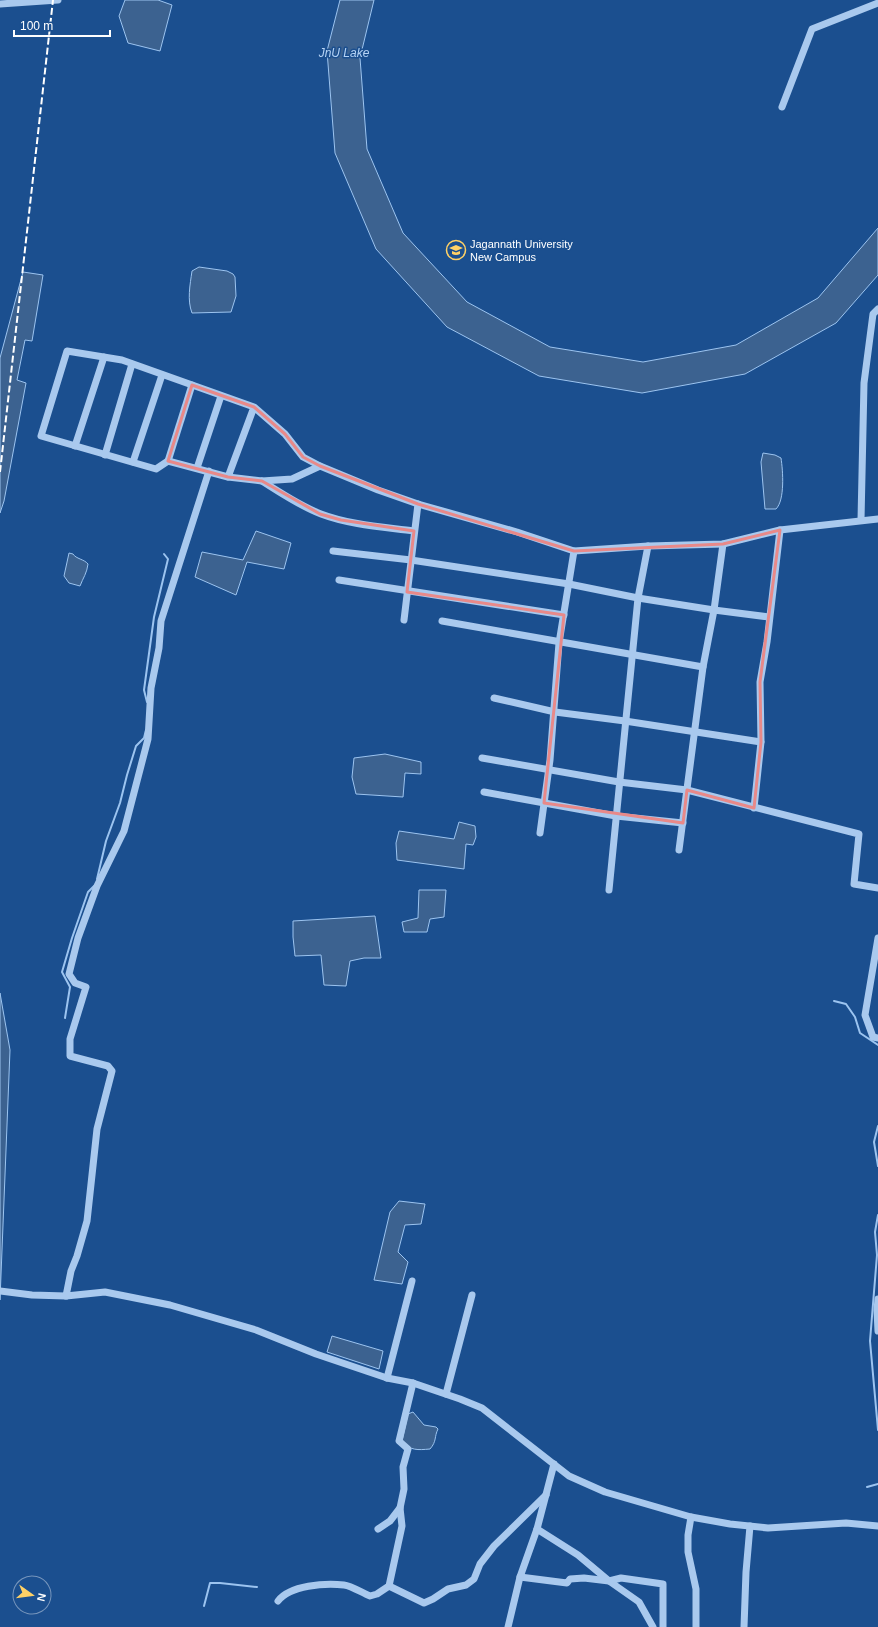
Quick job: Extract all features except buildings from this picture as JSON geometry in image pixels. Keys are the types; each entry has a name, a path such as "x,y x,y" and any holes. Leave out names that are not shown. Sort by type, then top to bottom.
{"street":[{"path":"0,4 58,0"},
{"path":"782,107 812,29 878,3"},
{"path":"861,520 864,383 873,314 878,309"},
{"path":"192,385 168,461 156,469 41,436 67,351 104,357 132,364 192,385 221,396 254,407 285,434 303,457 320,466 378,490 418,504 510,530 574,551 648,546 723,544 780,530 878,519"},
{"path":"75,446 104,357"},
{"path":"105,454 132,364"},
{"path":"133,462 162,375"},
{"path":"197,468 221,396"},
{"path":"228,476 254,407"},
{"path":"168,461 209,472 262,481 292,479 320,466"},
{"path":"66,1296 71,1271 87,1221 97,1130 112,1071 108,1066 70,1056 70,1039 86,987 75,983 69,974 78,938 97,886 124,830 148,740 151,688 159,648 161,621 209,472"},
{"path":"262,481 288,498 320,514 341,520 414,531"},
{"path":"404,620 418,504"},
{"path":"754,808 761,742 760,682 770,617 780,530"},
{"path":"680,850 703,667 714,610 723,544"},
{"path":"609,890 638,598 648,546"},
{"path":"333,551 411,560 569,584 638,598 770,617"},
{"path":"540,833 555,712 559,642 574,551"},
{"path":"339,580 407,592 564,615"},
{"path":"442,622 703,667"},
{"path":"494,698 555,712 761,742"},
{"path":"482,758 619,782 687,790 859,834 854,884 878,888"},
{"path":"484,792 616,816 683,823"},
{"path":"878,938 865,1015 874,1037 878,1038"},
{"path":"387,1378 412,1281"},
{"path":"0,1291 32,1295 66,1296 105,1292 170,1305 256,1330 316,1354 387,1378 413,1383 482,1408 570,1476 605,1492 691,1517 768,1528 846,1523 878,1526"},
{"path":"446,1394 472,1295"},
{"path":"878,1299 878,1331"},
{"path":"278,1601 282,1595 296,1588 345,1585 370,1596 377,1594 389,1586 402,1526 400,1508 404,1489 403,1467 408,1449 399,1441 413,1383"},
{"path":"508,1627 520,1576 537,1529 554,1464"},
{"path":"389,1586 424,1603 448,1590 466,1585 474,1579 480,1564 494,1546 546,1495"},
{"path":"378,1529 390,1521 400,1508"},
{"path":"691,1517 688,1535 688,1552 696,1589 695,1626"},
{"path":"744,1627 746,1572 750,1526"},
{"path":"537,1529 578,1555 609,1581 639,1602 653,1627"},
{"path":"520,1576 567,1584 570,1579 577,1578 609,1581 621,1578 663,1584 663,1627"}],"highlighted area":[{"path":"192,385 254,407 285,434 303,457 320,466 418,504 574,551 723,544 780,530 760,682 761,742 754,808 687,790 683,823 544,803 564,615 407,592 414,531 341,520 320,514 262,481 228,477 168,461"}],"water":[{"path":"125,0 158,0 172,5 160,51 128,43 119,16"},
{"name":"JnU Lake","path":"340,0 374,0 360,58 367,149 403,233 467,302 550,347 643,362 736,345 818,298 878,228 878,275 836,323 745,374 642,393 539,376 447,327 376,249 335,153 327,51"},
{"path":"199,267 227,271 233,274 235,277 236,296 231,312 192,313 189,298 192,271"},
{"path":"23,272 43,275 32,341 25,340 17,380 26,383 4,501 0,513 0,358"},
{"path":"763,453 775,455 781,458 783,477 782,492 779,505 776,509 765,509 761,462"},
{"path":"256,531 291,543 284,569 247,562 236,595 195,577 202,552 243,560"},
{"path":"69,553 88,564 80,586 69,583 64,576"},
{"path":"385,754 421,762 421,774 405,773 403,797 356,794 352,777 354,758"},
{"path":"459,822 475,826 476,837 473,845 466,844 464,869 397,860 396,843 399,831 454,839"},
{"path":"419,890 446,890 444,917 430,919 427,932 404,932 402,922 418,918"},
{"path":"375,916 381,958 364,958 350,961 346,986 324,985 321,955 295,956 293,921"},
{"path":"0,993 10,1050 0,1300"},
{"path":"399,1201 425,1204 421,1224 405,1225 398,1252 408,1262 402,1284 374,1280 390,1212"},
{"path":"332,1336 383,1351 379,1369 327,1352"},
{"path":"413,1412 424,1425 436,1427 438,1429 434,1444 430,1449 418,1450 411,1448 402,1441 408,1414"}],"waterway":[{"path":"147,702 144,690 154,617 168,559 164,554"},
{"path":"97,879 106,841 120,803 136,746 144,738 146,730"},
{"path":"65,1018 70,987 62,972 88,892 94,886"},
{"path":"834,1001 846,1004 855,1017 860,1033 878,1045"},
{"path":"878,1126 874,1142 878,1166"},
{"path":"878,1215 875,1232 877,1255 870,1341 878,1430"},
{"path":"867,1487 878,1484"},
{"path":"204,1606 210,1583 257,1587"}],"railway":[{"path":"0,472 53,0"}],"place":[{"name":"Jagannath University New Campus","path":"456,250"}]}
